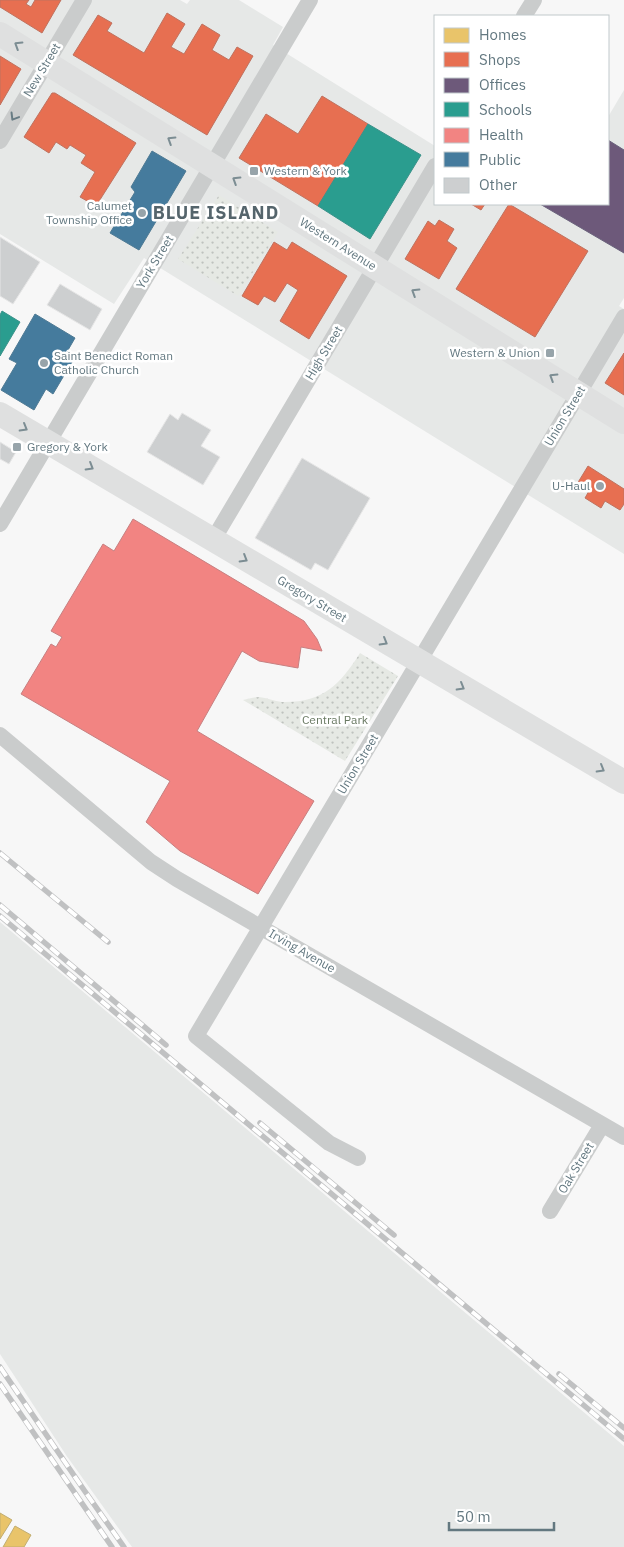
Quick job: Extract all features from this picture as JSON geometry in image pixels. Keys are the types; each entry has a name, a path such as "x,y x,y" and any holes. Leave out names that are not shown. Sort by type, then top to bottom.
{"main road":[{"name":"Western Avenue","path":"0,34 624,422"},
{"name":"Gregory Street","path":"0,414 624,782"}],"street":[{"name":"New Street","path":"0,140 84,0"},
{"name":"York Street","path":"0,524 310,0"},
{"path":"525,15 534,0"},
{"name":"High Street","path":"213,540 434,168"},
{"name":"Union Street","path":"358,1158 330,1143 196,1036 624,317"},
{"name":"Irving Avenue","path":"0,735 151,862 177,879 624,1137"},
{"name":"Oak Street","path":"550,1212 602,1125"}],"shaded area":[{"path":"0,0 180,0 187,4 190,0 239,0 283,27 273,45 434,145 434,205 609,205 609,115 624,90 624,298 619,306 624,309 624,554 144,258 114,304 0,234"},
{"path":"0,922 624,1446 624,1547 132,1547 66,1455 0,1354"}],"green space":[{"path":"219,195 278,232 238,296 178,259"},
{"name":"Central Park","path":"360,653 398,676 345,761 243,700 259,697 282,702 308,699 319,695 337,683"}],"building: Homes":[{"path":"0,1513 12,1520 0,1539"},
{"path":"15,1526 31,1535 24,1547 3,1547"}],"building: Shops":[{"path":"0,0 29,0 26,4 31,7 35,0 61,0 42,33 0,7"},
{"path":"167,13 185,24 171,47 184,54 202,24 220,35 212,50 229,60 237,47 253,56 207,135 73,55 98,15 112,23 107,31 144,53"},
{"path":"0,56 21,69 0,105"},
{"path":"52,93 55,93 136,143 96,206 80,197 95,172 81,163 86,155 70,145 67,149 56,142 49,153 24,137"},
{"path":"322,96 368,124 318,206 239,158 266,114 298,134"},
{"path":"473,205 484,205 481,210"},
{"path":"508,205 588,251 535,337 456,289"},
{"path":"439,220 454,229 447,241 457,248 439,279 405,259 428,221 435,226"},
{"path":"274,242 287,250 292,242 347,276 309,339 280,321 298,290 287,283 275,302 264,296 258,305 242,296"},
{"path":"624,353 624,395 605,383"},
{"name":"U-Haul","path":"588,466 624,489 624,504 620,510 605,501 601,508 585,498 589,491 577,484"}],"building: Offices":[{"path":"609,141 624,150 624,253 542,205 609,205"}],"building: Schools":[{"path":"368,124 421,155 370,239 318,206"},
{"path":"2,311 20,322 0,356 0,315"}],"building: Health":[{"path":"133,519 304,621 317,639 322,651 301,647 298,668 259,661 242,651 197,731 314,801 258,894 180,851 146,822 170,781 21,694 51,644 56,647 62,637 51,631 103,544 114,551"}],"building: Public":[{"name":"Calumet Township Office","path":"152,151 186,171 139,250 110,233 135,192 131,187"},
{"name":"Saint Benedict Roman Catholic Church","path":"35,314 75,338 64,357 72,362 53,394 46,389 34,410 1,390 17,363 9,359"}],"building: Other":[{"path":"0,237 40,262 13,304 0,296"},
{"path":"60,284 102,309 90,330 47,305"},
{"path":"182,413 211,430 201,446 220,457 203,485 147,452 170,414 178,420"},
{"path":"0,442 16,452 9,464 0,459"},
{"path":"302,458 370,498 328,570 315,563 311,570 255,538"}],"railway":[{"path":"0,853 108,942"},
{"path":"0,905 166,1045"},
{"path":"0,916 624,1439"},
{"path":"260,1123 394,1235"},
{"path":"0,1367 124,1547"},
{"path":"559,1374 624,1428"},
{"path":"0,1384 112,1547"}],"place":[{"name":"Western & York","path":"254,171"},
{"name":"Calumet Township Office","path":"142,213"},
{"name":"Western & Union","path":"550,353"},
{"name":"Saint Benedict Roman Catholic Church","path":"44,363"},
{"name":"Gregory & York","path":"17,447"},
{"name":"U-Haul","path":"600,486"}],"district":[{"name":"BLUE ISLAND","path":"216,213"}]}
